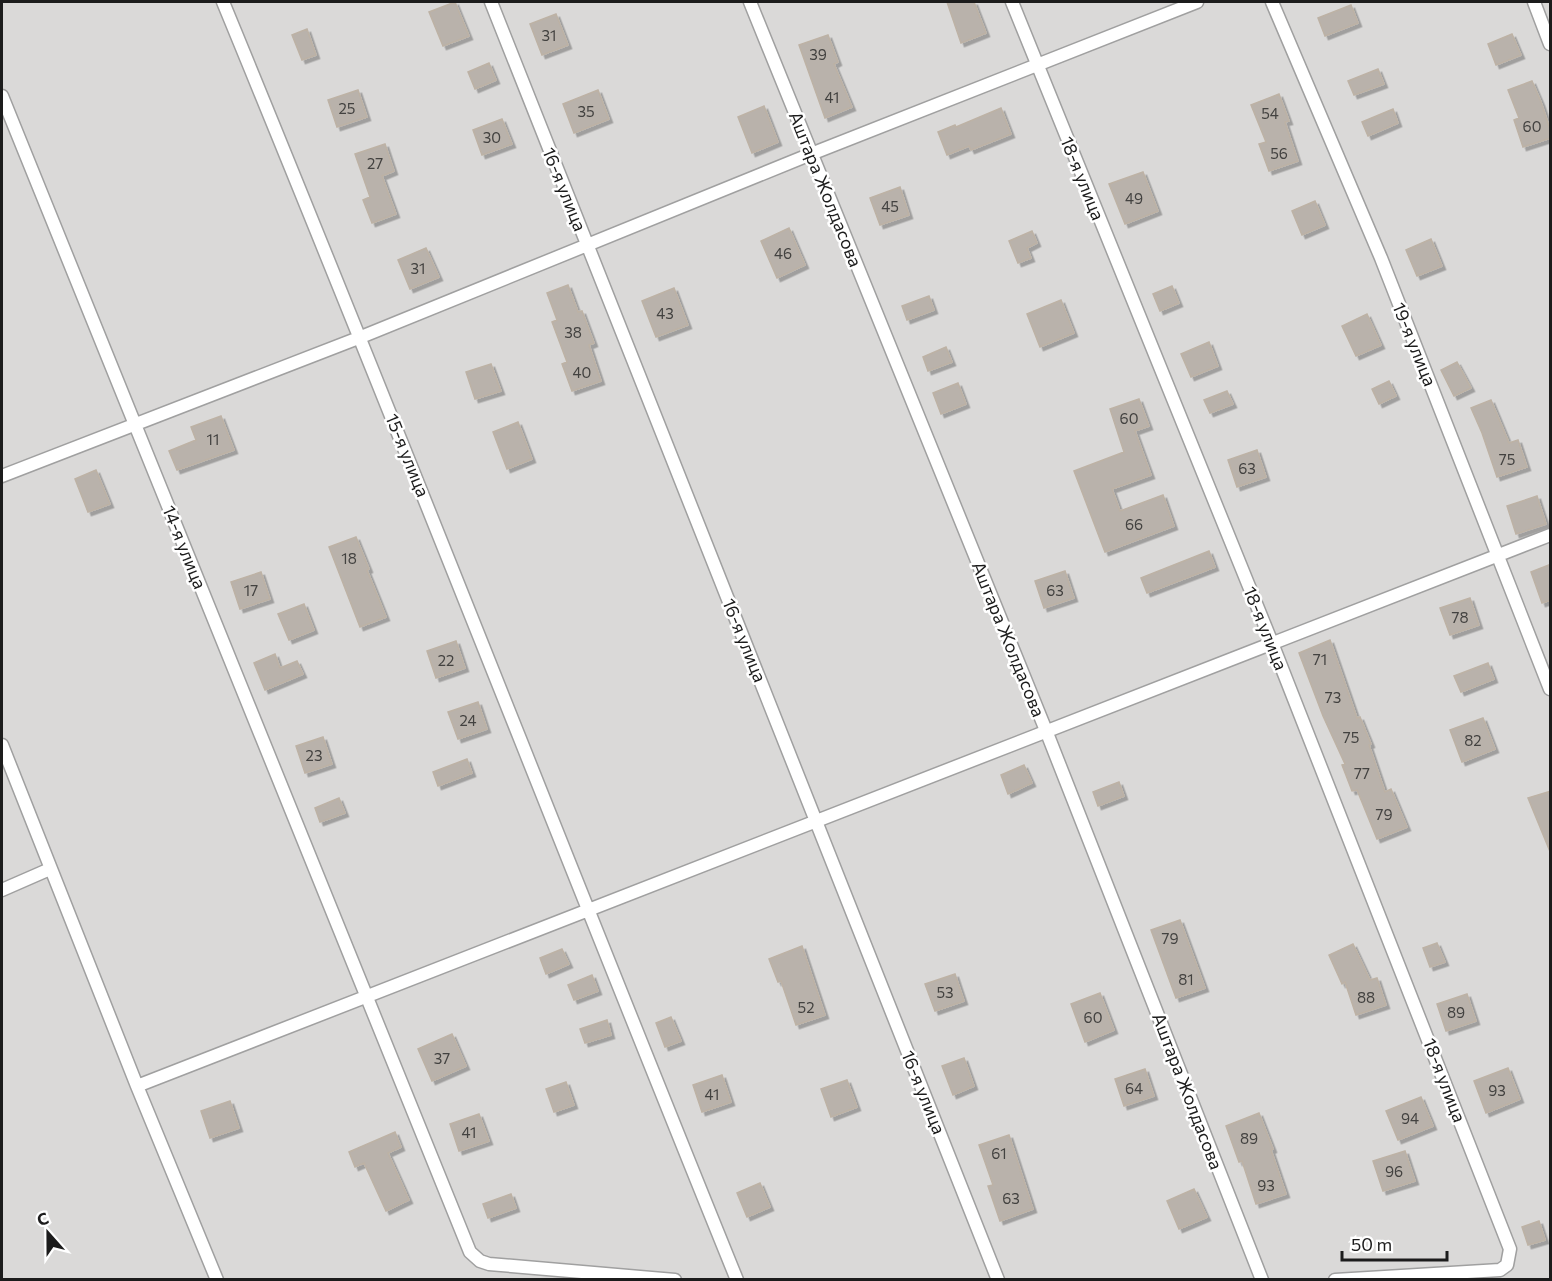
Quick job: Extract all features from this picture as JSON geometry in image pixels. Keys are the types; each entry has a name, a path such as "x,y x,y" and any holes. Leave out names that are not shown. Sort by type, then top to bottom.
{"street":[{"name":"15-я улица","path":"223,2 361,337 587,910 737,1280"},
{"name":"16-я улица","path":"491,2 998,1280"},
{"name":"Аштара Жолдасова","path":"750,2 1047,733 1262,1280"},
{"name":"18-я улица","path":"1012,2 1272,643 1510,1249 1507,1265 1500,1270 1335,1280"},
{"path":"2,476 361,337 811,154 1197,2"},
{"name":"19-я улица","path":"1272,2 1381,258 1551,689"},
{"path":"1533,2 1551,44"},
{"name":"14-я улица","path":"2,96 464,1240 473,1256 489,1264 675,1280"},
{"path":"138,1086 1551,535"},
{"path":"2,745 50,869 218,1280"},
{"path":"2,890 50,869"}],"shaded area":[{"path":"2,2 1550,2 1550,1279 2,1279"}],"building":[{"path":"455,2 469,36 443,46 429,12"},
{"path":"947,2 974,2 986,33 961,43"},
{"path":"1351,5 1358,23 1325,36 1318,18"},
{"path":"556,14 568,45 542,55 530,24"},
{"path":"307,29 316,55 302,60 292,35"},
{"path":"1512,34 1521,55 1496,65 1488,44"},
{"path":"828,35 838,62 834,64 852,107 825,118 799,45"},
{"path":"489,63 496,80 475,89 468,72"},
{"path":"1378,69 1384,84 1354,95 1348,81"},
{"path":"1532,81 1551,132 1551,138 1523,147 1514,120 1519,118 1508,90"},
{"path":"358,90 367,117 337,127 328,100"},
{"path":"598,90 609,119 574,133 563,104"},
{"path":"1279,94 1289,121 1285,122 1298,161 1269,171 1259,144 1266,142 1251,105"},
{"path":"764,106 778,142 752,153 738,117"},
{"path":"1001,108 1011,134 971,150 969,146 947,155 938,132"},
{"path":"1393,109 1398,123 1368,136 1362,122"},
{"path":"502,119 512,144 482,155 473,130"},
{"path":"385,144 394,171 382,176 396,214 372,223 363,200 370,197 355,154"},
{"path":"1143,172 1158,211 1125,224 1109,184"},
{"path":"900,187 909,215 880,225 870,198"},
{"path":"1315,201 1325,225 1302,235 1292,211"},
{"path":"789,228 805,265 777,278 761,241"},
{"path":"1032,231 1037,243 1027,248 1031,258 1018,263 1009,241"},
{"path":"1431,239 1442,266 1417,276 1406,250"},
{"path":"426,248 439,277 410,289 398,260"},
{"path":"568,285 578,312 582,311 594,343 589,345 601,381 572,391 562,364 567,362 552,322 557,320 547,293"},
{"path":"1172,286 1179,303 1160,311 1153,294"},
{"path":"674,288 688,325 656,337 642,301"},
{"path":"929,296 934,310 907,320 902,306"},
{"path":"1061,300 1074,333 1040,347 1027,314"},
{"path":"1367,314 1381,345 1356,356 1342,326"},
{"path":"1209,342 1218,366 1191,377 1181,354"},
{"path":"946,347 952,362 928,371 923,357"},
{"path":"1457,362 1471,388 1454,396 1441,370"},
{"path":"491,364 501,391 475,399 466,372"},
{"path":"1389,381 1396,396 1379,404 1372,389"},
{"path":"958,383 966,404 941,414 933,393"},
{"path":"1227,391 1233,404 1210,413 1204,400"},
{"path":"1139,399 1149,426 1135,431 1151,475 1112,489 1120,511 1163,495 1174,526 1105,552 1074,471 1124,452 1110,409"},
{"path":"1491,400 1509,443 1518,440 1527,467 1497,477 1471,408"},
{"path":"221,416 234,450 177,470 169,451 196,440 191,427"},
{"path":"518,422 532,459 507,469 493,432"},
{"path":"1257,450 1266,477 1237,487 1228,460"},
{"path":"96,470 110,504 88,512 75,479"},
{"path":"1537,496 1546,524 1516,534 1507,506"},
{"path":"356,537 386,617 360,627 329,547"},
{"path":"1209,551 1215,567 1147,593 1141,578"},
{"path":"1551,564 1551,600 1542,603 1531,572"},
{"path":"1065,571 1074,598 1044,608 1035,581"},
{"path":"261,572 270,599 240,609 231,582"},
{"path":"1470,598 1479,625 1450,635 1440,608"},
{"path":"304,604 314,630 289,640 278,614"},
{"path":"1330,640 1357,718 1360,717 1371,744 1369,745 1385,792 1391,789 1407,827 1377,839 1357,790 1352,791 1342,765 1345,764 1323,716 1299,653"},
{"path":"456,641 465,668 436,678 427,651"},
{"path":"275,654 280,668 297,661 303,674 265,690 254,663"},
{"path":"1488,663 1494,679 1461,692 1454,676"},
{"path":"478,702 487,729 458,739 448,712"},
{"path":"1483,718 1495,749 1462,762 1450,730"},
{"path":"323,737 332,764 305,773 296,746"},
{"path":"467,759 472,773 438,786 433,772"},
{"path":"1024,765 1032,783 1008,794 1001,775"},
{"path":"1119,782 1124,796 1098,806 1093,792"},
{"path":"1551,791 1551,854 1528,798"},
{"path":"339,798 345,813 320,822 315,808"},
{"path":"1180,920 1205,988 1176,998 1151,930"},
{"path":"1437,943 1445,962 1430,967 1423,948"},
{"path":"1353,944 1370,980 1377,978 1386,1005 1356,1015 1345,982 1342,984 1329,955"},
{"path":"802,946 825,1015 796,1025 781,981 778,982 769,959"},
{"path":"562,949 569,964 546,974 540,958"},
{"path":"955,974 964,1001 935,1011 925,984"},
{"path":"592,975 598,991 574,1000 568,985"},
{"path":"1100,993 1114,1030 1085,1042 1071,1004"},
{"path":"1467,994 1476,1021 1446,1031 1437,1004"},
{"path":"671,1017 681,1041 665,1047 656,1023"},
{"path":"607,1020 611,1035 585,1043 580,1029"},
{"path":"452,1034 466,1066 432,1081 418,1049"},
{"path":"964,1058 974,1086 953,1095 942,1066"},
{"path":"1508,1068 1520,1099 1486,1113 1474,1081"},
{"path":"1145,1069 1154,1096 1124,1106 1115,1079"},
{"path":"722,1075 731,1102 702,1112 693,1085"},
{"path":"847,1080 857,1107 831,1117 821,1089"},
{"path":"566,1082 574,1105 554,1112 546,1089"},
{"path":"1421,1097 1433,1126 1398,1140 1386,1111"},
{"path":"230,1101 239,1128 210,1138 201,1111"},
{"path":"1259,1113 1273,1149 1271,1150 1286,1194 1256,1204 1242,1161 1239,1162 1226,1126"},
{"path":"479,1114 489,1141 459,1151 450,1124"},
{"path":"395,1132 401,1147 388,1153 409,1200 386,1211 364,1163 355,1167 349,1152"},
{"path":"1009,1135 1033,1209 1000,1221 988,1186 993,1185 979,1145"},
{"path":"1405,1151 1415,1181 1383,1191 1373,1161"},
{"path":"760,1183 770,1207 747,1217 737,1193"},
{"path":"1194,1189 1207,1217 1179,1229 1167,1201"},
{"path":"511,1194 516,1208 488,1218 483,1204"},
{"path":"1539,1221 1545,1240 1528,1245 1522,1227"}]}
